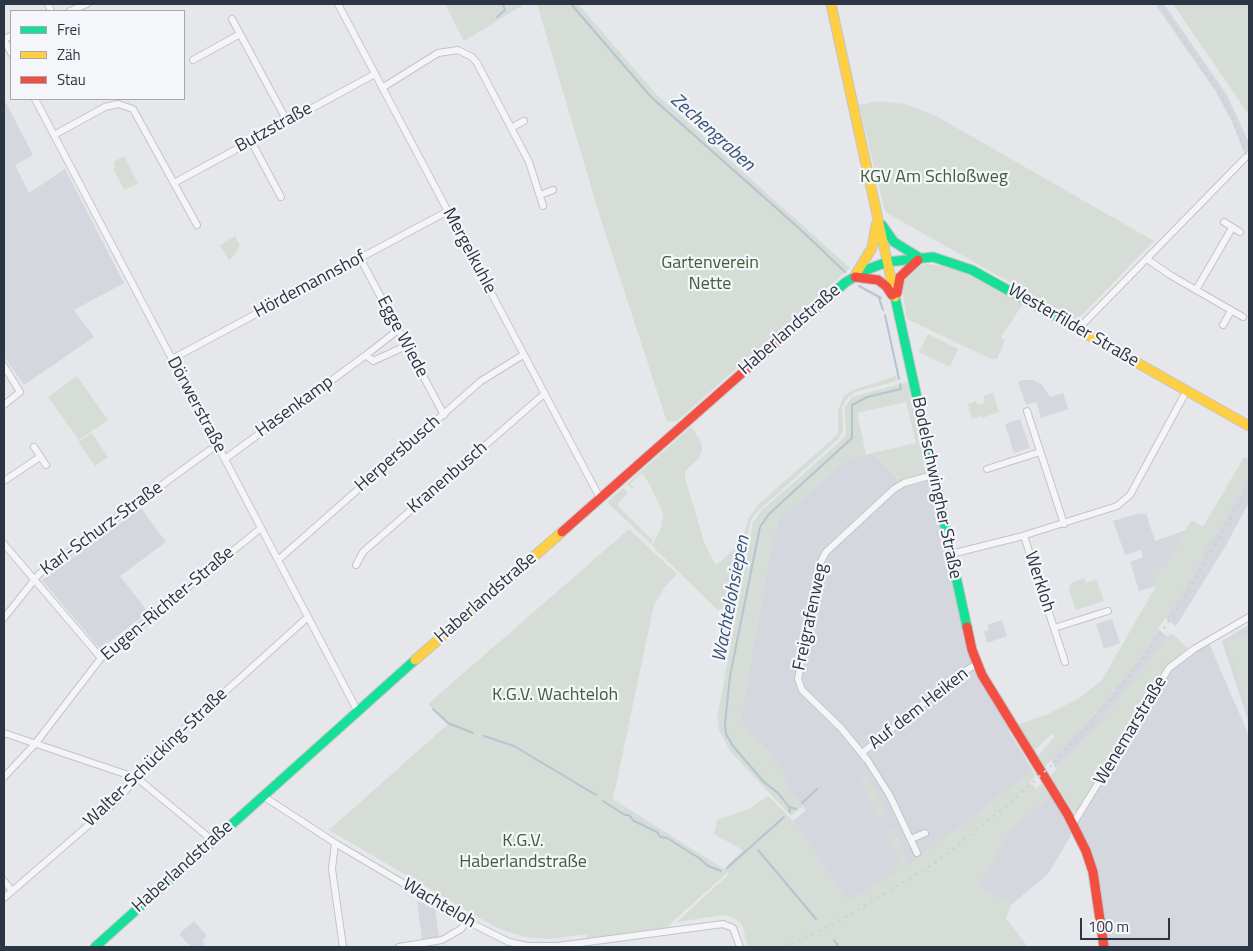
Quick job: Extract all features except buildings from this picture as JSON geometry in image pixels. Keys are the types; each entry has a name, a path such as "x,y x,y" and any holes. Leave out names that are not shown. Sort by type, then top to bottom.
{"street":[{"path":"72,10 87,4"},
{"name":"Mergelkuhle","path":"338,4 600,498"},
{"name":"Bodelschwingher Straße","path":"831,4 950,554 977,664 1073,824 1093,872 1104,947"},
{"path":"232,19 287,121"},
{"path":"193,60 240,34"},
{"path":"4,39 10,51"},
{"path":"382,88 438,53 458,50 472,57 477,63 529,162 543,206"},
{"name":"Butzstraße","path":"174,183 375,74"},
{"name":"Dörwerstraße","path":"36,100 357,710"},
{"path":"54,135 106,107 126,105 138,117 197,225"},
{"path":"510,128 524,121"},
{"path":"251,141 281,197"},
{"path":"1078,329 1249,154"},
{"path":"540,195 553,190"},
{"name":"Hördemannshof","path":"172,359 448,211"},
{"path":"876,214 886,233 894,242 921,258 906,268 900,277 896,302"},
{"path":"876,214 872,248 855,277 878,280 886,286 896,302"},
{"path":"1224,222 1240,232"},
{"path":"1196,290 1232,228"},
{"name":"Egge Wiede","path":"360,258 444,414"},
{"name":"Westerfilder Straße","path":"887,262 921,258 947,260 972,270 1249,426"},
{"path":"1147,259 1243,317"},
{"name":"Haberlandstraße","path":"97,947 212,840 357,710 710,400 855,277 887,262"},
{"path":"1224,325 1231,311"},
{"name":"Hasenkamp","path":"225,459 398,330"},
{"path":"366,355 373,361 406,346"},
{"name":"Herpersbusch","path":"278,560 492,373 524,355"},
{"path":"4,366 20,392 4,405"},
{"path":"950,554 1024,536 1118,506 1130,494 1187,390"},
{"name":"Kranenbusch","path":"356,565 363,552 544,394"},
{"path":"1027,410 1064,524"},
{"path":"34,447 46,465"},
{"name":"Karl-Schurz-Straße","path":"4,618 34,579 210,450"},
{"path":"987,469 1040,452"},
{"path":"4,481 40,457"},
{"name":"Freigrafenweg","path":"917,853 890,796 862,753 841,728 802,690 798,679 818,567 825,554 836,540 894,489 933,475"},
{"name":"Eugen-Richter-Straße","path":"4,777 35,744 101,658 261,528"},
{"name":"Werkloh","path":"1024,536 1065,662"},
{"path":"4,544 101,658"},
{"name":"Werkloh","path":"1054,628 1108,610"},
{"name":"Walter-Schücking-Straße","path":"4,898 113,804 217,697 308,616"},
{"name":"Wenemarstraße","path":"1073,824 1169,668 1194,649 1249,617"},
{"name":"Auf dem Heiken","path":"862,753 960,674 977,664"},
{"path":"4,733 137,778 212,840"},
{"name":"Wachteloh","path":"262,796 336,843 467,921 509,942 546,947 723,924 734,928 740,947"},
{"path":"911,839 925,833"},
{"path":"336,843 332,870 343,947"},
{"path":"4,881 12,891"},
{"path":"399,947 442,940 461,929 467,921"}],"shaded area":[{"path":"1155,4 1164,4 1227,95 1249,143 1249,148 1244,152 1232,122 1216,92"},
{"path":"4,99 33,155 15,165 29,193 65,169 124,283 74,310 94,337 24,385 4,357"},
{"path":"1033,380 1042,385 1050,397 1063,393 1068,409 1041,418 1036,402 1026,405 1018,382"},
{"path":"1020,419 1030,448 1014,453 1005,424"},
{"path":"873,453 898,479 933,475 972,650 1013,727 1008,730 1033,771 911,864 848,901 793,821 806,810 783,782 788,777 769,756 771,754 740,722 773,536 780,517 848,459"},
{"path":"1249,477 1249,502 1225,547 1176,626 1165,618 1204,557 1204,548 1220,529"},
{"path":"141,508 166,542 120,576 148,612 100,649 42,580"},
{"path":"1140,513 1141,515 1146,513 1155,541 1186,530 1156,586 1139,591 1130,562 1143,557 1141,550 1125,555 1113,521"},
{"path":"1112,619 1120,643 1104,649 1096,624"},
{"path":"1002,620 1007,636 987,643 984,631 989,630 987,625"},
{"path":"1249,625 1249,723 1222,641"},
{"path":"1158,629 1168,637 1103,720 1056,769 1051,760 1096,712 1137,661"},
{"path":"1208,641 1249,736 1249,947 1104,947 1093,872 1073,825 1070,837 1048,874 1011,905 978,886 1012,827 1051,796 1073,823 1169,668"},
{"path":"422,901 430,908 435,908 439,937 422,939 417,902"},
{"path":"194,921 207,936 203,940 204,947 191,947 179,934"}],"green space":[{"path":"445,4 520,4 522,8 518,8 464,41"},
{"name":"Gartenverein Nette","path":"537,4 578,4 656,94 850,268 677,421 667,422 601,220"},
{"path":"1173,4 1249,4 1249,115"},
{"name":"KGV Am Schloßweg","path":"878,101 905,104 936,116 1154,241 1077,320 885,212 859,105"},
{"path":"124,156 138,183 124,190 113,169 116,168 113,162"},
{"path":"235,236 240,245 229,260 220,245"},
{"path":"927,264 954,268 975,276 1023,304 1001,337 1005,340 997,359 991,359 907,319 902,289 904,277 914,266"},
{"path":"928,334 958,349 950,367 919,352"},
{"path":"77,376 108,420 79,440 48,397"},
{"path":"896,376 897,380 890,383 855,392 849,396 842,406 843,430 838,439 754,515 750,524 735,601 727,608 718,610 652,545 661,528 663,513 650,485 642,473 630,484 633,487 632,489 627,484 691,427 700,440 702,449 699,458 685,471 685,478 705,545 716,565 741,543 749,517 759,504 838,434 838,411 844,396 853,390"},
{"path":"908,382 911,396 908,399 916,395 933,475 903,483 873,453 916,443 906,402 857,413 866,454 848,459 780,517 773,536 740,722 771,754 769,756 788,777 783,782 803,806 791,816 730,751 719,730 717,719 753,522 762,510 843,439 846,434 845,407 852,397"},
{"path":"993,393 999,412 982,418 980,416 972,419 968,404 976,401 977,405 985,403 983,396"},
{"path":"92,433 108,457 95,466 78,442"},
{"path":"1244,457 1249,458 1249,477 1220,529 1204,548 1204,557 1158,629 1137,661 1096,712 1044,768 1037,757 1055,736 1053,733 1034,751 1017,725 1048,714 1081,697 1102,680 1156,586 1151,571 1167,566 1190,522 1193,521 1203,527"},
{"path":"623,488 628,493 617,505 651,539 654,536 651,544 607,502"},
{"path":"629,529 677,574 665,587 654,605 613,799 724,869 743,850 714,834 717,820 749,809 768,796 793,821 848,901 911,864 1033,771 1036,776 1030,782 1036,789 1042,784 1051,796 1012,827 978,886 1011,905 1006,918 1028,947 748,947 742,924 732,917 723,915 677,922 729,874 728,872 670,924 666,931 586,943 587,934 550,939 525,937 497,928 329,830 448,724 428,704"},
{"path":"1084,578 1086,583 1096,579 1104,601 1076,610 1069,590 1071,583"},
{"path":"1171,633 1188,648 1170,663 1151,687 1079,809 1074,812 1050,776 1103,720"},
{"path":"1249,633 1249,712 1225,642"},
{"path":"864,771 887,814 878,818 860,777"},
{"path":"892,827 909,864 896,872 894,867 901,864 886,830"}],"waterway":[{"path":"497,17 505,10 503,4"},
{"name":"Zechengraben","path":"571,4 651,97 801,230 845,272"},
{"name":"Wachtelohsiepen","path":"859,286 881,298"},
{"name":"Wachtelohsiepen","path":"879,298 883,310"},
{"name":"Wachtelohsiepen","path":"885,315 899,379"},
{"name":"Wachtelohsiepen","path":"790,812 789,807 778,793 764,782 733,746 726,734 725,724 730,676 760,527 769,514 852,438 852,405 867,397 901,389 900,384"},
{"name":"Wachtelohsiepen","path":"433,709 448,723 473,733"},
{"name":"Wachtelohsiepen","path":"484,736 514,746 596,795"},
{"path":"802,803 817,789"},
{"name":"Wachtelohsiepen","path":"603,801 625,815 629,815 634,821 657,832 660,837 667,838 699,858 708,866 721,871"},
{"name":"Wachtelohsiepen","path":"789,807 796,809"},
{"name":"Wachtelohsiepen","path":"727,868 784,817"},
{"path":"758,850 816,919"},
{"path":"834,940 839,947"}],"railway":[{"path":"1159,4 1218,90 1230,113 1249,160"},
{"path":"784,947 836,923 935,863 1009,804 1053,764 1109,702 1154,643 1181,603 1249,486"}],"traffic: fast":[{"path":"882,225 894,242 920,258"},
{"path":"810,313 846,282 866,270 887,262 933,257 972,270 1074,327"},
{"path":"895,297 967,627"},
{"path":"95,947 415,660"}],"traffic: slow":[{"path":"831,4 895,297"},
{"path":"856,274 872,248 876,225"},
{"path":"1074,327 1249,426"},
{"path":"415,660 562,532"}],"traffic: jam":[{"path":"897,293 900,277 918,260"},
{"path":"855,277 878,280 886,286 892,295"},
{"path":"562,532 810,313"},
{"path":"967,627 972,650 982,675 1068,815 1086,851 1093,872 1104,947"}],"park label":[{"name":"K.G.V. Wachteloh","path":"555,696"},
{"name":"K.G.V. Haberlandstraße","path":"523,852"}]}
